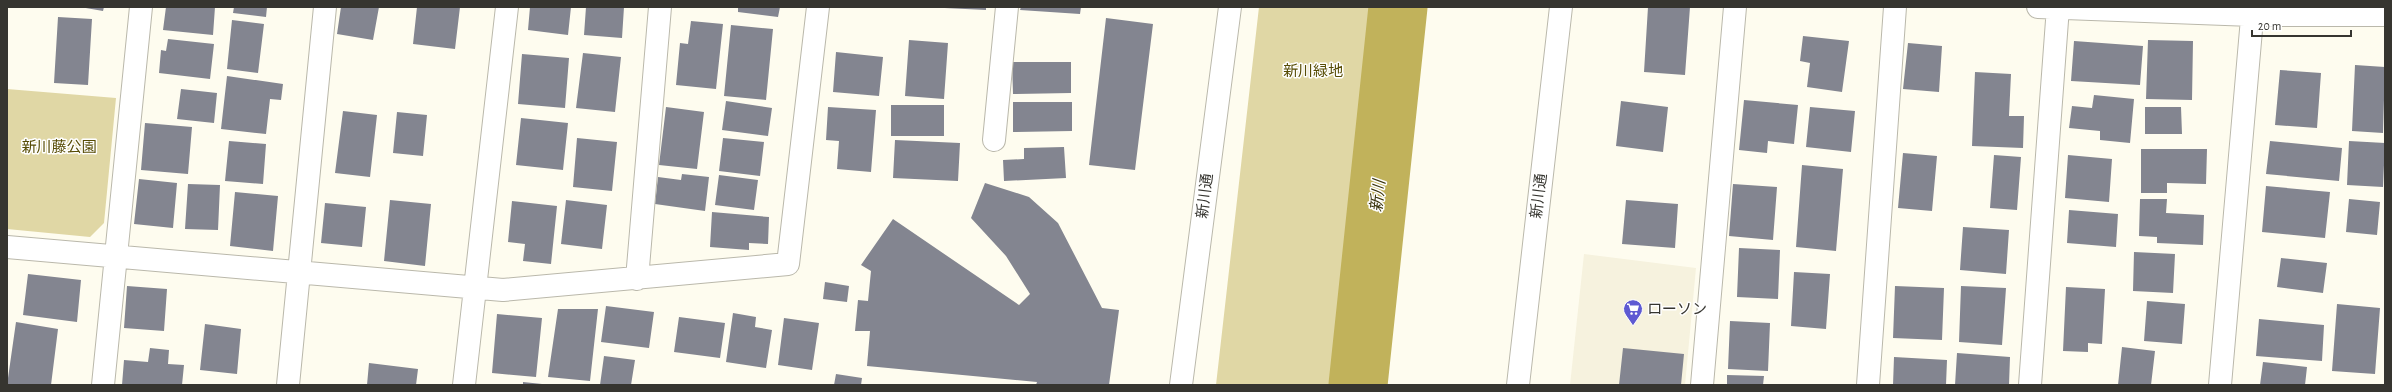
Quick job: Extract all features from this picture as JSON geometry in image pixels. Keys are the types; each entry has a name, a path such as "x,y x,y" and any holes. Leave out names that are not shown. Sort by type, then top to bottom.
{"street":[{"path":"103,385 141,7"},
{"path":"288,385 325,7"},
{"path":"464,385 507,7"},
{"path":"637,279 660,7"},
{"path":"7,247 115,258 503,290 637,279 788,264 818,7"},
{"path":"994,140 1007,7"},
{"name":"新川通","path":"1181,385 1230,7"},
{"name":"新川通","path":"1518,385 1561,7"},
{"path":"1702,385 1735,7"},
{"path":"1868,385 1895,7"},
{"path":"2038,7 2385,15"},
{"path":"2030,385 2058,7"},
{"path":"2220,385 2252,11"}],"shaded area":[{"name":"ローソン","path":"1584,254 1696,268 1685,385 1570,385"}],"green space":[{"name":"新川緑地","path":"1259,7 1382,7 1338,385 1216,385"},
{"name":"新川藤公園","path":"7,89 116,98 104,223 90,237 7,229"}],"building":[{"path":"80,7 104,7 103,11"},
{"path":"166,7 215,7 213,35 163,30"},
{"path":"234,7 267,7 266,17 233,13"},
{"path":"341,7 379,7 373,40 337,34"},
{"path":"417,7 460,7 455,49 413,44"},
{"path":"530,7 571,7 568,35 528,30"},
{"path":"586,7 624,7 622,38 584,35"},
{"path":"738,7 780,7 778,17 738,12"},
{"path":"924,7 986,7 986,10"},
{"path":"1021,7 1081,7 1080,14 1020,10"},
{"path":"1648,7 1690,7 1685,75 1644,72"},
{"path":"58,17 92,19 88,85 54,83"},
{"path":"1106,18 1153,24 1135,170 1089,165"},
{"path":"232,20 264,24 258,73 227,69"},
{"path":"691,21 723,24 716,89 676,85 680,43 688,44"},
{"path":"731,25 773,29 766,100 724,96"},
{"path":"1803,36 1849,41 1842,92 1807,87 1810,63 1800,61"},
{"path":"168,39 214,44 210,79 159,73 161,50 166,51"},
{"path":"909,40 948,43 944,99 905,96"},
{"path":"2148,40 2193,41 2192,100 2146,99"},
{"path":"2074,41 2143,46 2140,85 2071,81"},
{"path":"1908,43 1942,46 1939,92 1903,89"},
{"path":"836,52 883,57 879,96 833,92"},
{"path":"583,53 621,57 615,112 576,108"},
{"path":"522,54 569,58 565,108 518,104"},
{"path":"1012,62 1071,62 1071,93 1013,94"},
{"path":"2355,65 2385,67 2383,133 2352,131"},
{"path":"2280,70 2321,73 2317,128 2275,125"},
{"path":"1975,72 2011,74 2009,116 2024,116 2023,148 1972,146"},
{"path":"227,76 283,84 281,100 270,99 266,134 221,129"},
{"path":"181,89 217,93 214,123 177,119"},
{"path":"2094,95 2134,99 2130,143 2100,140 2100,131 2069,128 2072,106 2092,108"},
{"path":"1744,100 1798,105 1794,144 1768,141 1767,153 1739,150"},
{"path":"726,101 772,108 768,136 722,130"},
{"path":"1621,101 1668,107 1663,152 1616,146"},
{"path":"1013,102 1072,102 1072,131 1013,132"},
{"path":"891,105 944,105 944,136 891,136"},
{"path":"666,107 704,112 697,169 659,165"},
{"path":"828,107 876,110 871,172 837,169 839,141 826,140"},
{"path":"1810,107 1855,111 1851,152 1806,147"},
{"path":"2145,107 2181,107 2182,134 2145,134"},
{"path":"343,111 377,115 370,177 335,173"},
{"path":"397,112 427,115 423,156 393,153"},
{"path":"521,118 568,123 563,170 516,165"},
{"path":"145,123 192,127 188,174 141,170"},
{"path":"577,138 617,142 612,191 573,187"},
{"path":"723,138 764,142 760,176 719,171"},
{"path":"895,140 960,143 958,181 893,178"},
{"path":"229,141 266,144 263,184 225,181"},
{"path":"2270,141 2342,148 2339,181 2266,174"},
{"path":"2349,141 2385,143 2383,187 2347,185"},
{"path":"1064,147 1066,178 1004,181 1003,160 1024,159 1024,148"},
{"path":"2141,149 2207,149 2206,184 2167,183 2167,193 2141,193"},
{"path":"1903,153 1937,156 1932,211 1898,208"},
{"path":"1994,155 2021,157 2017,210 1990,208"},
{"path":"2068,155 2112,159 2109,202 2065,198"},
{"path":"1802,165 1843,169 1836,251 1796,247"},
{"path":"682,174 709,177 705,211 655,204 658,177 681,180"},
{"path":"719,175 758,180 754,210 715,205"},
{"path":"139,179 177,183 173,228 134,224"},
{"path":"985,183 1029,197 1058,223 1102,308 1119,310 1109,385 1036,385 1037,382 867,366 870,331 855,331 858,300 868,301 871,271 861,265 893,219 1019,305 1030,294 1006,256 971,218"},
{"path":"188,184 220,185 218,230 185,229"},
{"path":"1733,184 1777,187 1773,240 1729,236"},
{"path":"2266,186 2330,192 2325,238 2262,232"},
{"path":"235,192 278,196 273,251 230,246"},
{"path":"2140,199 2167,199 2166,213 2204,215 2203,245 2157,243 2157,237 2139,236"},
{"path":"2349,199 2380,202 2377,235 2346,232"},
{"path":"390,200 431,204 425,266 384,261"},
{"path":"566,200 607,205 602,249 561,244"},
{"path":"1626,200 1678,204 1675,248 1622,244"},
{"path":"512,201 557,206 551,264 523,261 525,244 508,242"},
{"path":"325,203 366,207 362,247 321,243"},
{"path":"2069,210 2118,214 2116,247 2067,243"},
{"path":"712,212 769,217 768,244 749,243 749,250 710,247"},
{"path":"1963,227 2009,230 2006,274 1960,270"},
{"path":"1739,248 1780,250 1778,299 1737,297"},
{"path":"2134,252 2175,254 2173,293 2133,291"},
{"path":"2281,258 2327,263 2323,293 2277,287"},
{"path":"1794,272 1830,274 1826,329 1791,326"},
{"path":"28,274 81,280 77,322 23,315"},
{"path":"825,282 849,286 847,302 823,299"},
{"path":"127,286 167,289 164,331 124,328"},
{"path":"1895,286 1944,288 1942,340 1893,338"},
{"path":"1961,286 2006,288 2002,345 1959,342"},
{"path":"2066,287 2105,289 2102,344 2088,343 2088,352 2063,351"},
{"path":"2147,301 2185,304 2182,344 2144,341"},
{"path":"2337,304 2380,308 2375,374 2332,371"},
{"path":"606,306 654,312 649,348 601,342"},
{"path":"558,309 598,309 590,381 548,377"},
{"path":"733,313 756,317 755,327 772,330 766,368 726,362"},
{"path":"497,314 542,318 536,377 492,373"},
{"path":"679,317 725,323 720,358 674,352"},
{"path":"784,318 819,323 812,370 778,365"},
{"path":"2259,319 2324,325 2322,361 2256,356"},
{"path":"1730,321 1770,323 1768,371 1728,369"},
{"path":"16,322 58,329 51,385 7,385"},
{"path":"205,324 241,329 237,374 200,370"},
{"path":"2122,347 2155,351 2151,385 2118,385"},
{"path":"150,348 169,350 168,364 184,365 182,385 122,385 124,360 148,362"},
{"path":"1623,348 1684,354 1681,385 1619,385"},
{"path":"1957,353 2010,357 2009,385 1955,385"},
{"path":"604,356 635,360 631,385 600,385"},
{"path":"1894,357 1947,360 1946,385 1893,385"},
{"path":"2263,362 2307,367 2305,385 2260,385"},
{"path":"369,363 418,369 416,385 367,385"},
{"path":"836,374 862,378 861,385 834,385"},
{"path":"1727,375 1764,376 1763,385 1727,385"},
{"path":"523,382 542,384 523,385"}],"waterway":[{"name":"新川","path":"1358,385 1398,7"}],"place":[{"name":"ローソン","path":"1633,326"}]}
